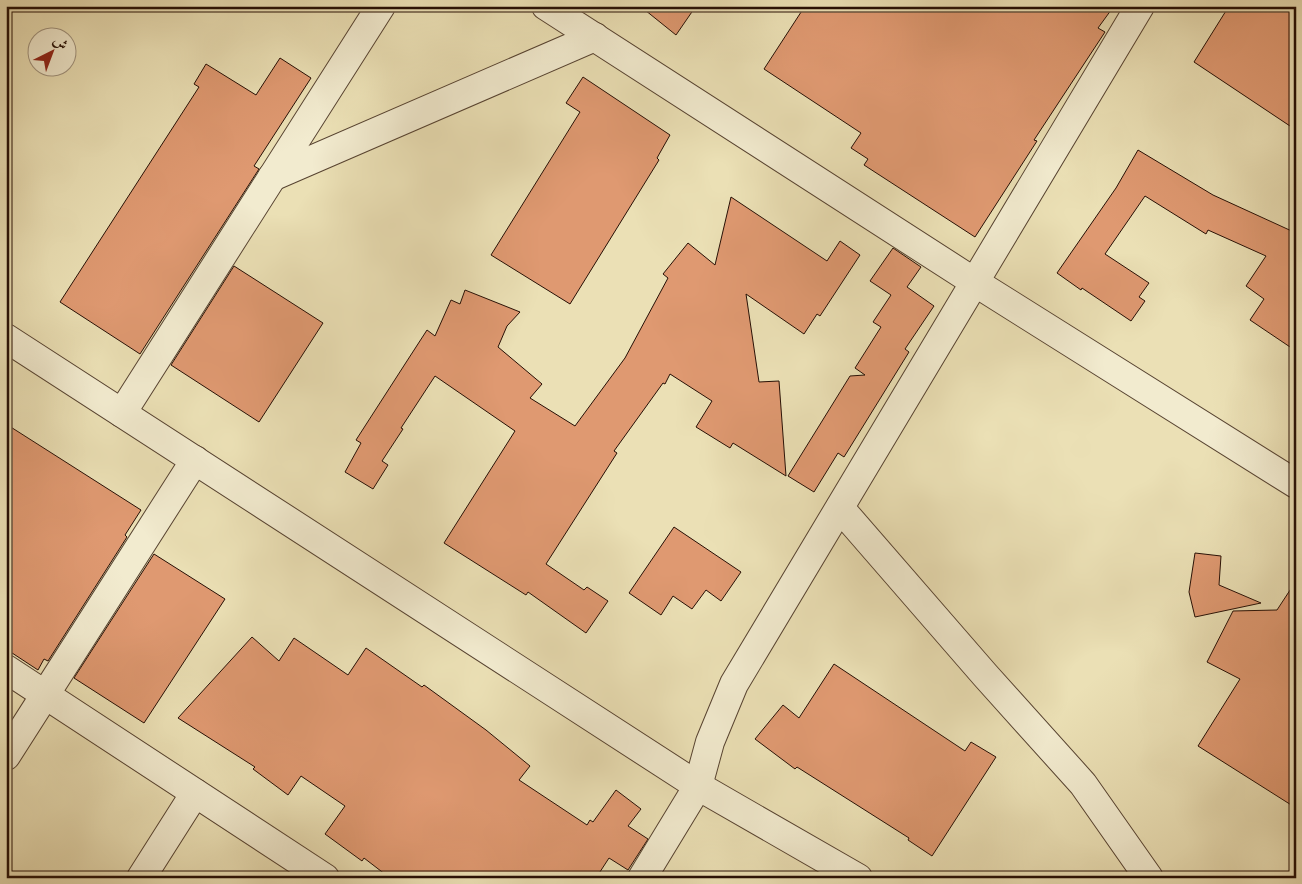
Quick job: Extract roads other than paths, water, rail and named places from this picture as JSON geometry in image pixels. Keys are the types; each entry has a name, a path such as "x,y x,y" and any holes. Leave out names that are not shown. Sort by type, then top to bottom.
{"street":[{"path":"122,413 381,6"},
{"path":"546,6 976,283 1296,484"},
{"path":"642,878 698,786 710,742 734,684 976,283 1140,6"},
{"path":"272,177 595,37"},
{"path":"6,338 698,786 858,878"},
{"path":"6,756 195,460"},
{"path":"840,508 985,675 1083,784 1149,878"},
{"path":"6,670 325,878"},
{"path":"141,878 195,793"}]}
